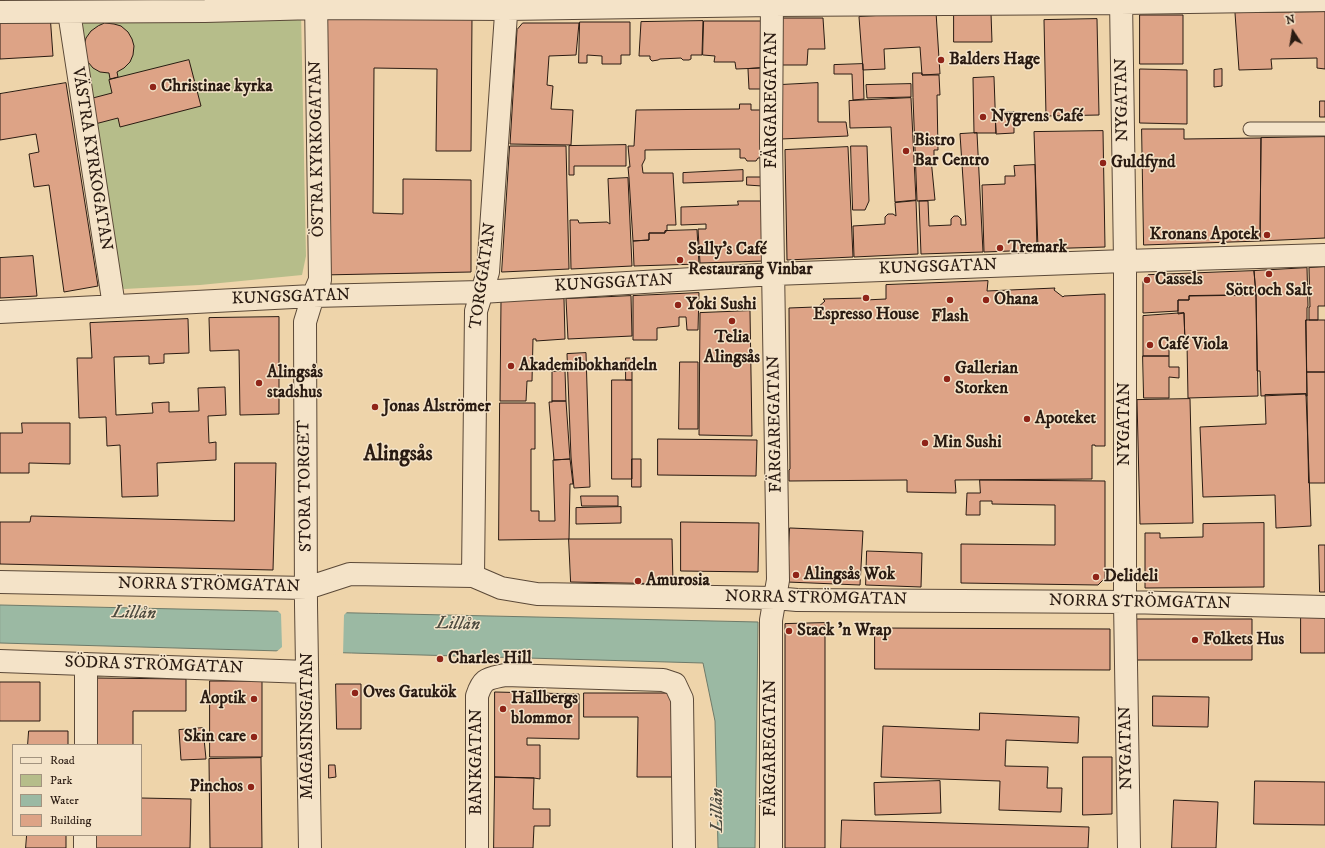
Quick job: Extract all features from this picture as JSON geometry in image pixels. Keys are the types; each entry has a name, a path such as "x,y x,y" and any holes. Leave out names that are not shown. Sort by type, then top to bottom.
{"street":[{"path":"9,8 69,12 205,11 316,4 507,5 772,2 1121,2 1325,0"},
{"name":"FÄRGAREGATAN","path":"771,848 771,620 778,580 771,141 772,2"},
{"name":"NYGATAN","path":"1121,2 1125,261 1125,602 1129,848"},
{"name":"ÖSTRA KYRKOGATAN","path":"313,296 320,280 316,4"},
{"name":"TORGGATAN","path":"473,576 476,311 488,272 507,5"},
{"name":"VÄSTRA KYRKOGATAN","path":"69,12 114,306"},
{"name":"KUNGSGATAN","path":"0,312 313,296 482,292 774,274 1325,255"},
{"name":"STORA TORGET","path":"307,596 305,322 313,296"},
{"name":"NORRA STRÖMGATAN","path":"0,582 307,596 350,574 473,576 501,588 537,594 774,598 797,600 1125,602 1325,607"},
{"name":"MAGASINSGATAN","path":"307,596 310,848"},
{"name":"SÖDRA STRÖMGATAN","path":"0,661 86,664 308,665"},
{"path":"86,664 86,744"},
{"name":"BANKGATAN","path":"477,848 476,696 480,686 487,679 505,675 663,680 675,684 682,699 684,848"},
{"path":"86,836 86,848"}],"lane":[{"path":"1250,129 1325,129"}],"green space":[{"path":"301,12 306,256 302,275 200,285 124,289 107,267 67,18"}],"water":[{"name":"Lillån","path":"0,605 758,622 755,848 718,848 715,721 703,663 0,643"}],"pier":[{"path":"276,609 348,611 344,615 343,655 275,653 282,647 281,614"}],"building":[{"path":"936,12 940,74 922,75 920,47 884,49 885,69 863,70 859,17"},
{"path":"1325,12 1325,69 1317,68 1317,58 1271,59 1272,69 1239,70 1235,13"},
{"path":"954,13 991,13 992,42 954,42"},
{"path":"50,14 53,56 0,59 0,16"},
{"path":"1140,15 1183,15 1183,64 1140,64"},
{"path":"318,16 472,17 471,151 436,151 437,69 374,68 373,213 403,214 403,179 471,180 471,272 322,275"},
{"path":"782,18 823,18 825,49 808,49 807,65 783,65"},
{"path":"1097,19 1099,115 1046,116 1044,20"},
{"path":"703,21 702,55 691,55 691,59 689,60 683,60 681,58 652,61 650,56 639,56 641,22"},
{"path":"704,21 761,21 761,68 736,69 735,62 714,62 715,56 703,55"},
{"path":"580,22 630,22 630,55 621,55 621,64 602,64 602,56 587,55 587,63 579,63"},
{"path":"105,23 121,26 128,32 134,46 133,55 130,62 117,72 118,77 110,79 109,73 100,72 93,68 88,62 84,46 86,38 91,31"},
{"path":"523,23 579,23 576,55 549,56 547,85 553,86 551,109 573,110 571,145 510,144 517,30"},
{"name":"Christinae kyrka","path":"189,60 201,106 120,127 118,118 95,124 89,99 112,93 109,80"},
{"path":"863,64 864,99 853,100 852,74 834,74 834,65"},
{"path":"761,68 762,89 749,89 748,69"},
{"path":"1140,69 1187,70 1187,124 1140,123"},
{"path":"1222,69 1222,86 1214,87 1214,70"},
{"path":"913,73 922,73 922,75 939,75 940,95 937,95 938,150 934,150 934,159 931,159 935,200 917,201"},
{"path":"994,77 996,133 974,133 973,78"},
{"path":"66,83 98,286 64,292 49,185 34,187 29,154 39,152 36,134 0,140 0,94"},
{"path":"818,83 818,122 846,122 848,136 781,139 780,85"},
{"path":"911,84 911,97 867,98 866,85"},
{"path":"911,98 916,200 895,202 891,127 850,128 849,101"},
{"path":"1320,101 1325,101 1325,117 1320,117"},
{"path":"740,104 751,104 751,110 762,110 763,158 758,158 756,161 747,161 745,158 740,158 740,149 645,150 645,159 642,165 643,173 673,173 676,225 667,225 667,231 665,231 665,233 649,233 649,240 633,241 628,146 634,146 636,110 739,109"},
{"path":"1014,112 1014,133 996,134 995,113"},
{"path":"1142,129 1184,129 1184,139 1261,138 1260,241 1144,245"},
{"path":"1103,131 1105,247 1038,249 1034,132"},
{"path":"977,133 983,252 921,254 919,201 928,201 929,226 951,225 951,219 954,216 958,216 961,219 961,225 966,225 960,134"},
{"path":"1325,137 1325,238 1260,241 1261,138"},
{"path":"626,145 626,166 574,166 574,175 569,175 569,146"},
{"path":"510,146 566,146 569,269 502,272"},
{"path":"851,146 867,146 869,201 865,210 853,210"},
{"path":"848,147 853,257 787,260 785,150"},
{"path":"1035,165 1037,250 984,252 982,185 1005,184 1005,176 1015,176 1014,166"},
{"path":"743,170 743,181 683,183 683,173"},
{"path":"747,177 763,177 762,186 747,185"},
{"path":"628,178 632,266 571,269 570,220 578,220 579,223 607,222 610,224 608,179"},
{"path":"738,201 763,201 764,261 700,263 698,229 706,229 706,224 681,225 681,207 738,205"},
{"path":"916,201 918,254 854,257 853,226 885,224 885,217 888,214 893,214 896,216 895,203"},
{"path":"697,230 699,264 634,266 633,241 649,240 649,233"},
{"path":"33,256 37,296 0,298 0,258"},
{"path":"1325,267 1325,306 1318,306 1318,320 1309,320 1309,268"},
{"path":"1307,268 1307,396 1306,394 1261,396 1260,371 1257,371 1256,295 1254,271"},
{"path":"1254,271 1256,295 1189,296 1189,300 1178,300 1178,311 1143,313 1143,281 1148,275"},
{"name":"Gallerian Storken","path":"988,281 987,291 1055,288 1054,290 1063,297 1105,294 1105,446 1092,445 1092,479 955,480 956,493 907,492 907,480 789,481 789,308 817,308 825,301 823,299 886,299 886,285"},
{"path":"699,293 698,330 687,330 686,317 679,317 679,326 657,328 657,340 633,340 633,296"},
{"path":"1256,295 1258,396 1188,398 1187,343 1185,343 1184,313 1178,314 1178,300 1189,300 1189,296"},
{"path":"631,296 632,336 568,339 566,299"},
{"path":"564,299 565,339 536,341 536,339 533,339 532,381 527,381 526,401 500,401 501,301"},
{"path":"750,311 752,436 699,435 700,313"},
{"path":"1184,313 1185,343 1169,344 1169,356 1143,356 1143,316"},
{"name":"Alingsås stadshus","path":"279,317 279,414 240,415 239,350 210,351 209,318"},
{"path":"188,319 189,353 164,354 164,363 149,364 149,356 114,357 116,415 153,413 152,403 169,402 169,412 199,411 198,388 225,387 226,415 208,416 209,443 216,442 216,460 157,463 158,496 122,497 120,445 107,446 106,417 79,418 77,358 92,358 90,323"},
{"path":"1306,320 1325,320 1325,372 1307,372"},
{"path":"586,353 590,487 574,488 571,457 567,354"},
{"path":"1143,356 1169,356 1169,367 1179,367 1179,378 1169,377 1169,398 1144,398"},
{"path":"626,358 632,358 632,380 626,380"},
{"path":"680,362 698,362 698,429 679,429"},
{"path":"565,371 566,401 552,401 552,372"},
{"path":"1307,372 1325,372 1325,483 1309,483"},
{"path":"612,380 632,380 632,479 612,479"},
{"path":"1306,394 1311,526 1276,528 1275,495 1203,497 1200,427 1266,424 1265,395"},
{"path":"1190,399 1193,523 1140,524 1137,400"},
{"path":"566,401 570,459 554,460 549,402"},
{"path":"500,403 535,403 535,449 531,449 531,511 539,511 539,521 555,521 553,460 570,459 573,484 570,484 569,539 499,540"},
{"path":"22,423 70,423 70,464 29,463 29,473 0,473 0,433 22,433"},
{"path":"658,439 757,440 756,476 658,475"},
{"path":"632,459 641,459 641,487 632,487"},
{"path":"235,463 276,463 273,570 0,564 0,522 30,522 31,516 234,521"},
{"path":"980,480 1105,481 1105,578 1098,585 961,583 961,544 1055,545 1055,505 992,504 992,501 980,501 980,515 966,515 967,493 980,493"},
{"path":"581,496 618,496 618,506 582,506"},
{"path":"621,507 621,523 576,524 576,508"},
{"path":"681,522 759,523 758,572 681,571"},
{"path":"1264,523 1264,587 1145,588 1145,533 1160,533 1160,538 1203,537 1203,524"},
{"path":"790,528 863,531 860,585 787,582"},
{"path":"569,539 672,539 673,584 571,582"},
{"path":"1319,545 1325,545 1325,592 1320,592"},
{"path":"867,551 922,553 921,587 866,585"},
{"path":"1301,612 1325,612 1325,653 1301,653"},
{"name":"Folkets Hus","path":"1137,619 1252,619 1252,660 1137,660"},
{"path":"825,623 825,848 785,848 785,624"},
{"path":"875,628 1110,629 1110,670 875,669"},
{"path":"95,678 186,679 186,711 133,711 133,744 94,744"},
{"path":"210,681 262,681 262,757 210,757"},
{"path":"0,682 40,682 40,721 0,721"},
{"path":"336,684 361,684 361,729 337,729"},
{"path":"495,692 579,694 579,739 527,738 527,745 540,745 540,779 495,777"},
{"path":"584,693 672,693 672,777 637,777 638,717 584,717"},
{"path":"1153,696 1209,697 1208,727 1153,726"},
{"path":"980,713 1079,717 1078,743 1006,740 1005,766 1048,767 1047,788 1062,788 1061,812 999,810 1000,781 881,777 883,726 979,730"},
{"path":"203,728 206,759 181,760 179,730"},
{"path":"29,731 68,731 68,744 28,744"},
{"path":"1083,757 1112,757 1112,814 1083,815"},
{"path":"261,758 262,848 210,848 209,759"},
{"path":"329,765 335,765 336,777 329,778"},
{"path":"495,777 534,778 533,809 550,809 550,826 534,826 533,848 494,848"},
{"path":"940,781 941,813 875,815 874,783"},
{"path":"1255,781 1325,782 1325,825 1254,824"},
{"path":"142,798 191,799 190,848 92,848 92,836 142,836"},
{"path":"1174,800 1218,802 1216,848 1172,848"},
{"path":"842,820 1089,827 1088,848 841,848"},
{"path":"27,836 66,836 66,848 26,848"}],"place":[{"name":"Balders Hage","path":"941,60"},
{"name":"Christinae kyrka","path":"153,87"},
{"name":"Nygrens Café","path":"983,117"},
{"name":"Bistro Bar Centro","path":"906,151"},
{"name":"Guldfynd","path":"1103,163"},
{"name":"Kronans Apotek","path":"1267,235"},
{"name":"Tremark","path":"1000,248"},
{"name":"Sally's Café Restaurang Vinbar","path":"680,260"},
{"name":"Sött och Salt","path":"1269,274"},
{"name":"Cassels","path":"1147,280"},
{"name":"Espresso House","path":"866,298"},
{"name":"Flash","path":"950,300"},
{"name":"Ohana","path":"986,300"},
{"name":"Yoki Sushi","path":"678,305"},
{"name":"Telia Alingsås","path":"732,321"},
{"name":"Café Viola","path":"1150,345"},
{"name":"Akademibokhandeln","path":"511,366"},
{"name":"Gallerian Storken","path":"947,379"},
{"name":"Alingsås stadshus","path":"259,383"},
{"name":"Jonas Alströmer","path":"375,407"},
{"name":"Apoteket","path":"1027,419"},
{"name":"Min Sushi","path":"925,443"},
{"name":"Alingsås Wok","path":"796,575"},
{"name":"Delideli","path":"1096,577"},
{"name":"Amurosia","path":"638,581"},
{"name":"Stack 'n Wrap","path":"789,631"},
{"name":"Folkets Hus","path":"1195,640"},
{"name":"Charles Hill","path":"440,659"},
{"name":"Oves Gatukök","path":"355,693"},
{"name":"Aoptik","path":"254,699"},
{"name":"Hallbergs blommor","path":"503,709"},
{"name":"Skin care","path":"254,737"},
{"name":"Pinchos","path":"251,787"}],"district":[{"name":"Alingsås","path":"398,456"}]}
